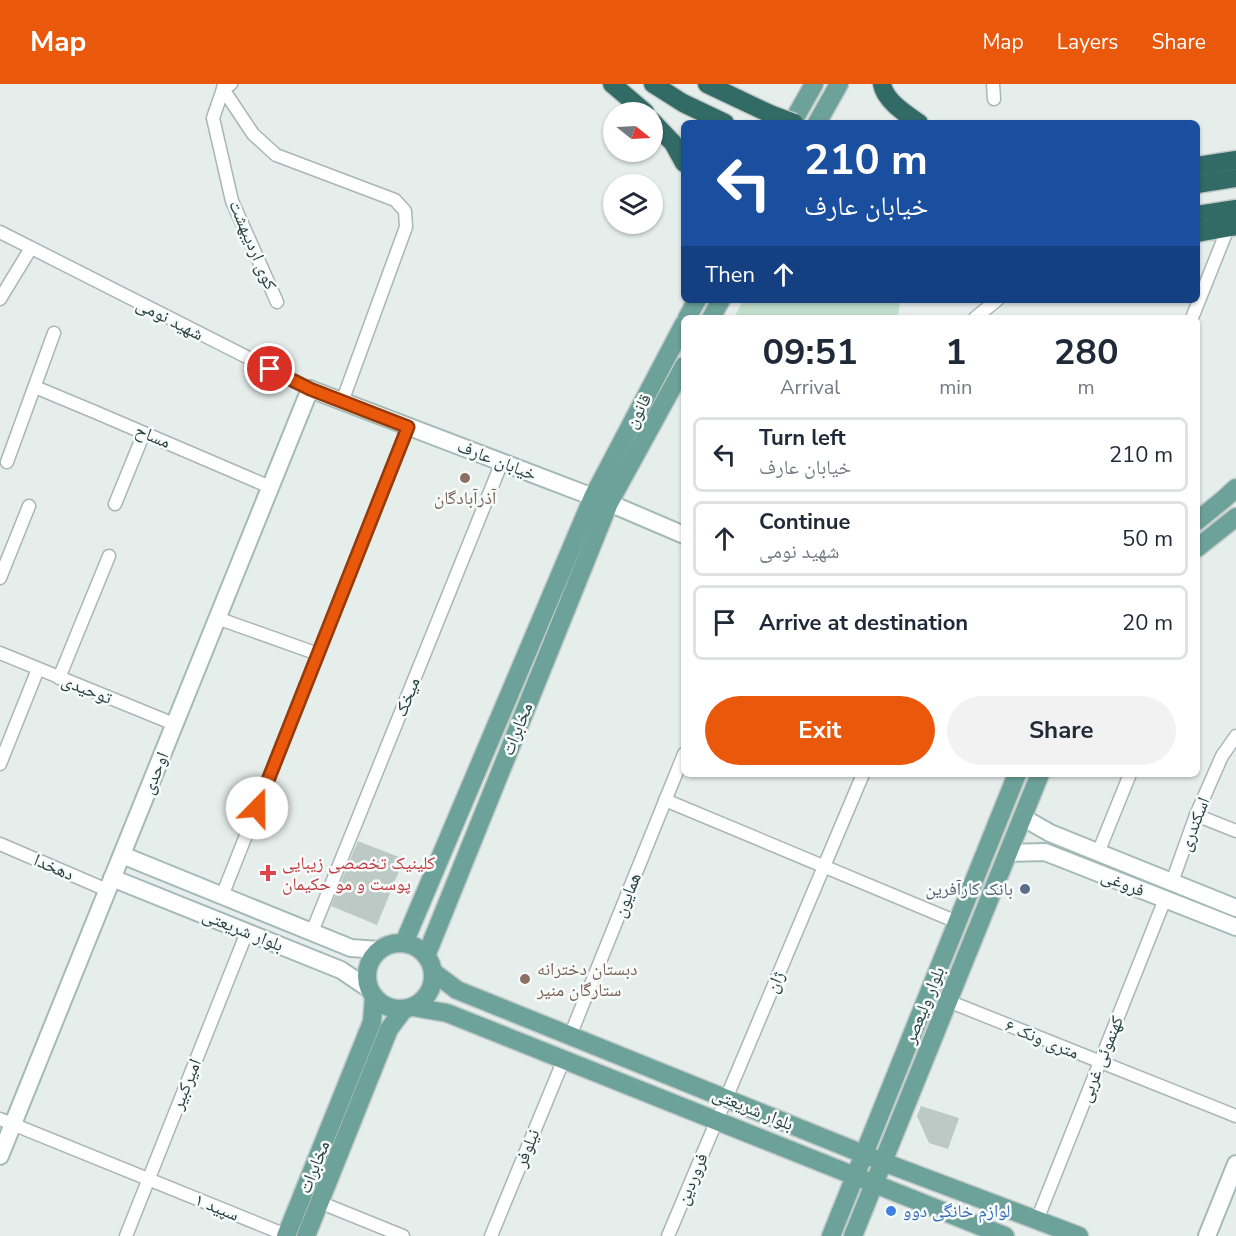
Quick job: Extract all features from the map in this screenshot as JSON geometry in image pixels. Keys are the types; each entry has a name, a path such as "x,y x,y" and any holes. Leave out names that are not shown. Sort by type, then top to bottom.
{"highway":[{"path":"612,84 633,102"},
{"path":"653,84 683,103 719,120"},
{"path":"707,84 785,120"},
{"path":"882,84 883,89 900,111 914,120"},
{"path":"663,133 673,143 681,158"},
{"path":"1200,166 1236,160"},
{"path":"1200,184 1236,178"},
{"path":"1200,215 1236,209"},
{"path":"1200,232 1232,227"}],"main road":[{"path":"795,120 814,84"},
{"path":"819,120 839,84"},
{"name":"قانون","path":"601,500 681,330"},
{"name":"قانون","path":"601,500 681,371"},
{"path":"1200,519 1236,488"},
{"name":"مخابرات","path":"404,943 601,500"},
{"name":"مخابرات","path":"429,964 601,500"},
{"path":"1200,546 1236,517"},
{"name":"بلوار ولیعصر","path":"831,1236 1016,777"},
{"name":"بلوار ولیعصر","path":"853,1236 1039,777"},
{"path":"395,943 404,943 420,950 429,964 432,980 430,989 420,1002 408,1008 396,1009 387,1007 371,993 367,972 373,956 379,950 395,943"},
{"path":"942,960 962,967"},
{"name":"بلوار شریعتى","path":"429,964 458,990 883,1162 1079,1236"},
{"name":"مخابرات","path":"286,1236 372,1022 371,993"},
{"name":"مخابرات","path":"306,1236 389,1029 408,1008"},
{"name":"بلوار شریعتى","path":"408,1008 447,1012 1005,1236"}],"street":[{"path":"993,84 994,99"},
{"path":"226,86 253,134 276,155 395,200 405,211 406,227 342,402"},
{"name":"کوی اردیبهشت","path":"226,86 213,118 232,201 277,302"},
{"path":"1200,300 1232,227"},
{"name":"شهید نومی","path":"0,232 310,389"},
{"path":"0,299 31,248"},
{"path":"979,315 993,303"},
{"path":"7,462 54,333"},
{"name":"مساح","path":"35,387 270,487"},
{"name":"خیابان عارف","path":"310,389 601,500 681,534"},
{"name":"اوحدی","path":"0,1156 6,1122 110,884 310,389"},
{"path":"222,896 408,427"},
{"path":"115,504 144,433"},
{"name":"میخک","path":"312,932 502,462"},
{"path":"0,578 29,506"},
{"path":"59,678 109,556"},
{"path":"217,618 318,654"},
{"name":"توحیدی","path":"0,653 174,724"},
{"path":"0,764 38,669"},
{"name":"اسکندری","path":"1172,882 1196,815 1222,756 1236,736"},
{"name":"همایون","path":"570,1036 681,761"},
{"name":"ژان","path":"716,1121 862,777"},
{"path":"1098,853 1129,777"},
{"path":"665,800 957,922"},
{"path":"1196,815 1236,831"},
{"name":"فروغى","path":"1022,817 1050,833 1236,908"},
{"name":"دهخدا","path":"0,844 110,884"},
{"name":"فروغى","path":"1008,853 1045,852 1236,927"},
{"name":"بلوار شریعتى","path":"122,855 351,948 379,950"},
{"name":"بلوار شریعتى","path":"110,884 248,932 341,970 371,993"},
{"name":"کهنموئی غربی","path":"1037,1220 1165,899"},
{"name":"امیرکبیر","path":"126,1236 248,932"},
{"name":"۶ متری ونک","path":"948,1001 1236,1116"},
{"name":"نیلوفر","path":"491,1236 564,1059"},
{"name":"فروردین","path":"668,1236 716,1121"},
{"name":"سپید ۱","path":"6,1122 286,1236"},
{"path":"1207,1236 1236,1164"},
{"path":"319,1203 403,1236"}],"green space":[{"path":"742,303 900,303 898,315 736,315"}],"building":[{"path":"358,841 404,859 377,925 331,906"},
{"path":"921,1106 959,1118 948,1149 929,1143 917,1116"}],"place":[{"name":"آذرآبادگان","path":"465,478"},
{"name":"کلینیک تخصصی زیبایی پوست و مو حکیمان","path":"268,873"},
{"name":"بانک کارآفرین","path":"1025,889"},
{"name":"دبستان دخترانه ستارگان منیر","path":"525,979"},
{"name":"لوازم خانگی دوو","path":"891,1211"}],"route":[{"path":"257,808 408,427 310,389 270,369"}]}
